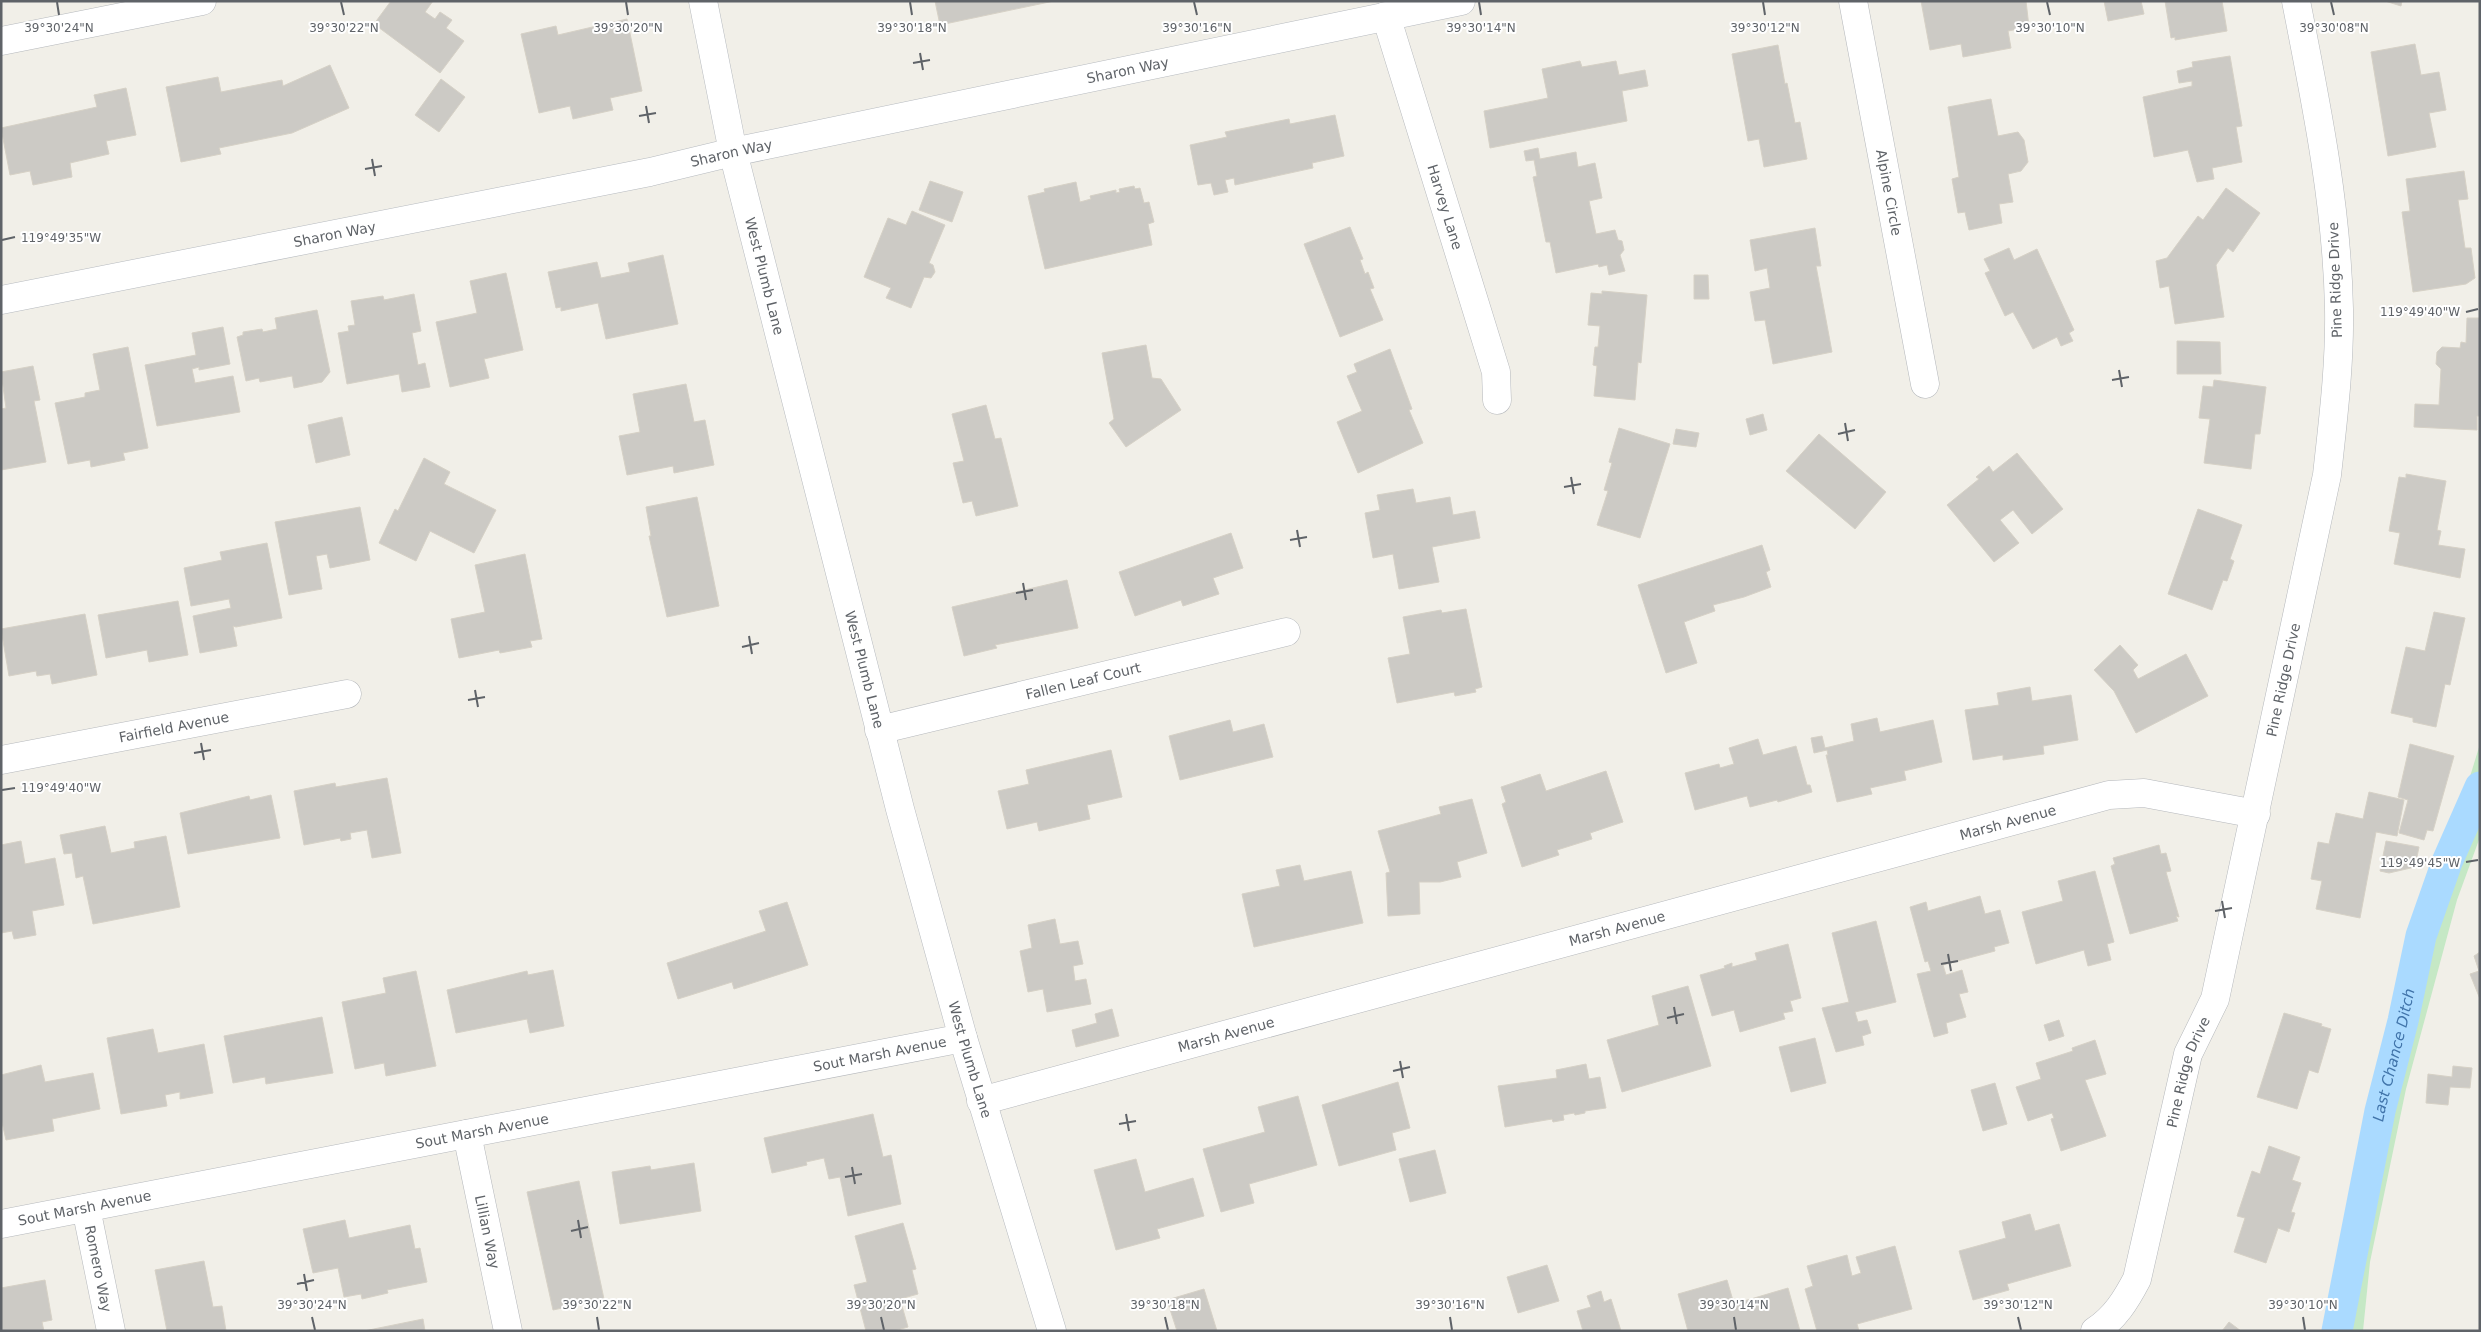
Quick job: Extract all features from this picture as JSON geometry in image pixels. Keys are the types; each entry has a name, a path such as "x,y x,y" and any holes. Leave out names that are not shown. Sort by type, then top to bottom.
{"street":[{"path":"1,41 202,1"},
{"name":"West Plumb Lane","path":"703,1 733,152 879,730 981,1101 1052,1331"},
{"name":"Sharon Way","path":"1,300 650,172 733,152 1461,1"},
{"name":"Alpine Circle","path":"1852,1 1925,384"},
{"name":"Pine Ridge Drive","path":"2095,1331 2104,1325 2124,1305 2137,1279 2188,1054 2215,999 2327,475 2336,394 2339,309 2334,224 2323,144 2296,1"},
{"name":"Harvey Lane","path":"1386,16 1496,372 1498,400"},
{"name":"Fallen Leaf Court","path":"879,730 1286,632"},
{"name":"Fairfield Avenue","path":"1,760 347,694"},
{"name":"Marsh Avenue","path":"981,1101 2109,795 2144,793 2256,814"},
{"name":"Sout Marsh Avenue","path":"1,1224 963,1038"},
{"name":"Lillian Way","path":"467,1134 508,1331"},
{"name":"Romero Way","path":"86,1208 111,1331"}],"green space":[{"path":"2480,744 2480,837 2457,900 2406,1089 2370,1262 2363,1331 2331,1331 2357,1187 2417,949"}],"building":[{"path":"391,1 433,1 425,12 435,19 440,12 452,20 446,28 464,41 440,73 374,24"},
{"path":"935,1 1054,1 940,25"},
{"path":"1921,1 2026,1 2029,27 2008,31 2011,48 1963,57 1961,44 1930,50"},
{"path":"2104,1 2141,1 2144,14 2108,21"},
{"path":"2165,1 2222,1 2227,31 2175,40 2175,37 2171,38"},
{"path":"2385,1 2402,1 2401,6"},
{"path":"627,19 642,91 610,98 613,110 573,119 570,106 539,113 521,34 556,26 558,35"},
{"path":"2415,44 2421,75 2439,72 2446,110 2429,113 2436,147 2388,156 2371,52"},
{"path":"1778,45 1785,84 1787,83 1795,123 1800,122 1807,159 1764,167 1759,139 1748,141 1732,54"},
{"path":"2230,56 2242,126 2236,127 2242,162 2212,168 2214,179 2197,182 2188,150 2154,157 2143,97 2192,86 2192,81 2179,83 2177,71 2193,67 2192,62"},
{"path":"1580,61 1582,67 1616,61 1619,75 1645,70 1648,86 1622,91 1627,121 1490,148 1484,111 1548,98 1542,69"},
{"path":"330,65 349,108 292,133 219,148 221,154 181,162 166,87 218,77 221,92 282,80 283,86"},
{"path":"441,79 465,97 439,132 415,115"},
{"path":"126,88 136,135 106,141 109,154 70,163 72,177 33,185 30,171 10,175 1,128 97,107 94,95"},
{"path":"1991,99 1998,136 2018,132 2024,140 2028,162 2021,171 2008,174 2013,202 1999,204 2002,223 1969,230 1965,212 1958,213 1952,179 1959,177 1948,107"},
{"path":"1335,115 1344,156 1312,163 1313,168 1235,185 1234,178 1225,180 1228,192 1214,195 1211,183 1198,185 1190,145 1227,137 1225,132 1289,119 1290,124"},
{"path":"1538,148 1540,159 1576,152 1578,167 1595,163 1602,198 1589,201 1596,234 1615,230 1618,240 1622,241 1624,250 1620,255 1625,271 1609,275 1607,265 1599,267 1598,264 1556,273 1550,242 1546,242 1533,177 1537,176 1534,160 1526,161 1524,151"},
{"path":"2464,171 2468,199 2458,200 2465,248 2471,248 2475,278 2466,284 2413,292 2402,212 2410,211 2406,179"},
{"path":"930,181 963,192 952,222 919,210"},
{"path":"1076,182 1080,202 1091,199 1090,196 1116,190 1116,193 1120,192 1119,189 1134,186 1135,189 1140,188 1144,203 1149,202 1154,222 1148,224 1152,245 1045,269 1028,196 1045,192 1044,189"},
{"path":"2226,188 2260,213 2233,252 2228,248 2216,265 2224,317 2175,324 2169,286 2160,288 2156,261 2167,258 2198,216 2203,220"},
{"path":"912,211 945,225 929,263 933,265 935,272 931,278 924,277 911,308 886,298 891,288 864,277 888,218 906,225"},
{"path":"1350,227 1363,259 1360,260 1365,274 1368,272 1374,288 1370,289 1383,320 1340,337 1304,244"},
{"path":"1815,228 1821,266 1816,266 1832,352 1773,364 1765,320 1755,321 1750,292 1770,288 1767,268 1755,271 1750,240"},
{"path":"2009,248 2014,260 2037,249 2074,330 2069,333 2073,341 2061,346 2057,337 2033,349 2013,312 2005,316 1985,273 1990,271 1984,259"},
{"path":"663,255 678,324 606,339 598,303 561,311 561,307 556,308 548,272 597,262 601,278 630,272 628,263"},
{"path":"506,273 523,350 484,359 489,378 450,387 436,322 477,313 470,281"},
{"path":"1694,275 1708,275 1709,299 1694,299"},
{"path":"1602,291 1647,295 1641,363 1638,362 1635,400 1594,396 1597,366 1593,365 1595,347 1598,347 1600,326 1588,325 1591,293 1602,294"},
{"path":"414,294 421,331 412,333 418,365 425,363 430,387 402,392 399,374 347,384 338,333 349,331 348,326 355,325 351,301 383,296 384,300"},
{"path":"317,310 330,372 322,382 294,388 292,376 260,382 259,378 246,381 237,337 243,335 243,332 262,329 263,332 277,329 275,318"},
{"path":"2467,318 2480,318 2480,416 2477,416 2477,430 2414,427 2415,404 2439,405 2441,369 2436,364 2437,352 2442,347 2460,348 2461,342 2466,343"},
{"path":"223,327 230,364 199,370 199,367 192,369 195,383 233,376 240,412 157,426 145,365 196,355 192,333"},
{"path":"2177,341 2220,342 2221,374 2177,374"},
{"path":"1146,345 1152,378 1161,379 1181,410 1126,447 1109,423 1114,419 1102,353"},
{"path":"128,347 148,448 123,453 125,460 91,467 90,460 68,464 55,403 85,397 85,393 100,390 93,354"},
{"path":"1390,349 1412,409 1409,410 1423,443 1358,473 1337,422 1362,411 1347,376 1357,372 1354,364"},
{"path":"33,366 40,400 34,401 46,462 1,470 1,409 6,408 1,372"},
{"path":"2214,380 2266,387 2260,434 2255,434 2251,469 2204,463 2210,419 2199,418 2203,386 2213,387"},
{"path":"686,384 694,422 705,420 714,465 674,473 673,466 627,475 619,436 640,432 633,394"},
{"path":"986,405 995,439 1001,438 1018,506 976,516 972,501 963,503 953,463 964,461 952,414"},
{"path":"1763,414 1767,430 1750,435 1746,419"},
{"path":"342,417 350,455 316,463 308,425"},
{"path":"1619,428 1670,444 1640,538 1597,525 1608,491 1604,490 1612,463 1609,462"},
{"path":"1676,429 1699,433 1696,447 1673,444"},
{"path":"1819,434 1886,492 1855,529 1786,471"},
{"path":"2017,453 2063,509 2032,534 2013,510 2000,520 2019,543 1994,562 1947,505 1979,479 1976,477 1989,466 1993,472"},
{"path":"424,458 450,472 444,484 496,510 474,553 430,531 416,561 379,543 395,509 398,511"},
{"path":"2406,474 2446,481 2437,530 2441,531 2438,545 2465,549 2460,578 2394,564 2400,533 2389,531 2399,477 2406,478"},
{"path":"1413,489 1416,503 1450,497 1453,515 1475,511 1480,538 1432,547 1439,582 1399,589 1393,554 1373,558 1365,513 1380,510 1377,495"},
{"path":"697,497 719,606 667,617 649,536 651,536 646,507"},
{"path":"360,507 370,560 330,568 327,554 316,556 322,589 289,595 275,522"},
{"path":"2198,509 2242,525 2230,559 2234,561 2227,581 2223,580 2212,610 2168,594"},
{"path":"1231,533 1243,568 1213,578 1219,594 1183,606 1181,600 1135,616 1119,572"},
{"path":"267,543 282,618 233,626 237,646 200,653 193,616 231,608 229,599 191,606 184,568 222,560 220,552"},
{"path":"1762,545 1770,570 1766,572 1771,587 1744,597 1713,605 1715,611 1684,622 1697,663 1666,673 1638,585"},
{"path":"525,554 542,639 530,641 532,647 500,653 499,650 459,658 451,619 485,612 475,565"},
{"path":"1067,580 1078,628 995,645 997,648 964,656 952,607"},
{"path":"178,601 188,655 149,662 147,650 106,658 98,615"},
{"path":"1466,609 1482,687 1475,689 1476,692 1455,696 1454,692 1397,703 1388,658 1410,654 1403,617 1441,610 1442,613"},
{"path":"2434,612 2465,618 2450,685 2445,684 2436,727 2413,722 2413,718 2391,713 2406,647 2425,651"},
{"path":"85,614 97,675 52,684 50,674 37,676 36,671 9,676 1,629"},
{"path":"2120,645 2138,665 2133,670 2138,679 2186,654 2208,696 2136,733 2114,691 2094,670"},
{"path":"2030,687 2032,701 2071,695 2078,740 2043,746 2044,754 2003,760 2003,755 1973,760 1965,710 1999,705 1997,693"},
{"path":"1877,718 1880,732 1933,720 1942,762 1904,771 1906,780 1870,788 1872,794 1837,802 1826,755 1828,755 1827,750 1814,753 1811,738 1822,736 1825,748 1854,741 1851,724"},
{"path":"1230,720 1233,732 1264,724 1273,757 1180,780 1169,736"},
{"path":"1758,739 1763,755 1796,746 1807,785 1810,785 1812,792 1778,802 1777,800 1750,807 1747,796 1695,810 1685,773 1719,764 1720,768 1734,764 1729,748"},
{"path":"2410,744 2454,756 2433,831 2427,830 2424,840 2399,833 2408,800 2398,797"},
{"path":"1111,750 1122,797 1087,805 1090,819 1039,831 1037,822 1007,829 998,791 1029,784 1026,770"},
{"path":"1606,771 1623,822 1590,833 1592,839 1557,850 1559,855 1522,867 1502,804 1506,802 1501,787 1540,774 1546,791"},
{"path":"387,778 401,853 372,858 367,830 350,833 351,839 341,841 340,838 304,845 294,791 335,783 336,787"},
{"path":"2369,792 2404,800 2397,836 2376,832 2360,918 2316,909 2322,881 2311,879 2318,842 2329,844 2336,813 2363,819"},
{"path":"271,795 280,838 188,854 180,813 249,796 250,800"},
{"path":"1472,799 1487,853 1457,862 1461,877 1440,882 1419,882 1420,914 1388,916 1386,873 1390,872 1378,831 1441,814 1439,807"},
{"path":"105,826 111,853 135,848 134,842 166,836 180,907 93,924 83,876 76,878 72,853 64,854 60,835"},
{"path":"21,841 25,864 55,858 64,905 32,911 36,935 14,939 12,931 1,933 1,845"},
{"path":"2386,841 2419,847 2415,867 2389,873 2380,871"},
{"path":"2159,845 2161,854 2166,853 2171,871 2166,872 2179,917 2176,916 2178,921 2130,934 2111,866 2115,864 2113,858"},
{"path":"1300,865 1304,881 1351,871 1363,923 1254,947 1242,894 1280,886 1276,870"},
{"path":"2095,871 2114,942 2107,944 2111,960 2088,966 2084,950 2036,964 2022,912 2063,901 2058,881"},
{"path":"1980,896 1985,914 2000,910 2009,943 1994,947 1995,951 1943,965 1946,975 1962,970 1968,992 1959,994 1966,1017 1946,1023 1948,1033 1934,1037 1917,974 1931,971 1928,961 1925,962 1910,907 1926,902 1928,911"},
{"path":"787,902 808,965 734,989 732,982 678,999 667,963 766,931 759,911"},
{"path":"1055,919 1060,944 1078,941 1083,964 1073,966 1075,981 1086,979 1091,1004 1047,1012 1043,989 1028,992 1020,951 1032,948 1028,925"},
{"path":"1876,921 1896,1002 1855,1012 1858,1022 1867,1020 1871,1033 1862,1036 1864,1045 1836,1052 1822,1008 1849,1002 1832,933"},
{"path":"1788,944 1801,998 1790,1001 1793,1011 1783,1013 1785,1019 1740,1032 1734,1010 1712,1016 1700,975 1725,968 1724,966 1732,963 1732,967 1757,960 1755,953"},
{"path":"2480,952 2480,999 2470,974 2479,971 2474,956"},
{"path":"553,970 564,1026 530,1033 527,1019 456,1033 447,990 527,971 528,975"},
{"path":"416,971 436,1066 386,1076 384,1063 355,1069 342,1002 386,993 383,978"},
{"path":"1688,986 1711,1066 1622,1092 1607,1040 1659,1025 1652,996"},
{"path":"1112,1009 1119,1036 1076,1047 1072,1030 1097,1023 1095,1014"},
{"path":"2284,1013 2322,1024 2321,1026 2331,1029 2318,1073 2309,1070 2297,1109 2257,1097"},
{"path":"322,1017 333,1073 266,1084 265,1077 233,1083 224,1036"},
{"path":"2059,1020 2064,1036 2049,1041 2044,1025"},
{"path":"153,1029 158,1053 204,1044 213,1093 180,1099 180,1092 165,1095 167,1106 121,1114 107,1038"},
{"path":"1815,1038 1826,1083 1791,1092 1779,1047"},
{"path":"2095,1040 2106,1074 2085,1080 2106,1136 2061,1151 2051,1119 2054,1118 2052,1113 2028,1121 2016,1087 2041,1079 2036,1063 2073,1051 2072,1048"},
{"path":"1586,1064 1589,1079 1600,1077 1606,1108 1585,1111 1585,1113 1575,1115 1574,1113 1563,1115 1564,1120 1553,1122 1552,1119 1505,1127 1498,1086 1557,1078 1556,1070"},
{"path":"41,1065 45,1082 93,1073 100,1109 52,1119 54,1131 6,1140 1,1118 1,1075"},
{"path":"2453,1066 2472,1068 2470,1088 2450,1087 2448,1105 2426,1103 2428,1074 2452,1077"},
{"path":"1398,1082 1410,1128 1392,1133 1396,1150 1339,1166 1322,1105"},
{"path":"1995,1083 2007,1124 1983,1131 1971,1090"},
{"path":"1298,1096 1317,1165 1249,1184 1254,1203 1221,1212 1203,1149 1265,1132 1258,1107"},
{"path":"873,1114 883,1157 891,1155 901,1204 848,1216 840,1177 829,1179 824,1158 806,1162 807,1165 772,1173 764,1138"},
{"path":"2269,1146 2300,1157 2292,1180 2301,1183 2291,1212 2295,1213 2289,1232 2278,1228 2266,1263 2234,1252 2245,1218 2237,1216 2252,1171 2260,1174"},
{"path":"1435,1150 1446,1193 1410,1202 1399,1159"},
{"path":"1136,1159 1145,1192 1193,1178 1204,1216 1157,1229 1160,1238 1116,1250 1094,1170"},
{"path":"694,1163 701,1211 620,1224 612,1172 650,1166 651,1170"},
{"path":"579,1181 604,1299 553,1310 527,1192"},
{"path":"2030,1214 2035,1231 2059,1224 2071,1266 2007,1284 2009,1290 1973,1300 1959,1251 2006,1238 2002,1222"},
{"path":"345,1220 349,1238 410,1225 415,1249 420,1248 427,1282 387,1290 388,1293 362,1299 361,1294 344,1297 338,1268 313,1273 303,1229"},
{"path":"903,1223 916,1269 912,1270 918,1294 900,1299 908,1327 894,1331 866,1331 854,1285 867,1282 855,1236"},
{"path":"1895,1246 1912,1309 1857,1324 1859,1331 1817,1331 1805,1289 1813,1286 1807,1266 1847,1255 1852,1276 1861,1273 1856,1257"},
{"path":"204,1261 213,1307 222,1306 226,1331 167,1331 155,1270"},
{"path":"1547,1265 1559,1301 1518,1313 1507,1277"},
{"path":"45,1280 52,1320 42,1322 44,1331 1,1331 1,1288"},
{"path":"1727,1280 1734,1304 1788,1288 1800,1331 1688,1331 1678,1294"},
{"path":"1204,1289 1217,1331 1177,1331 1167,1300"},
{"path":"1601,1291 1604,1302 1611,1299 1621,1331 1583,1331 1577,1311 1591,1307 1587,1296"},
{"path":"423,1319 425,1331 364,1331"},
{"path":"2229,1322 2241,1331 2222,1331"}],"waterway":[{"name":"Last Chance Ditch","path":"2337,1331 2380,1111 2403,1021 2421,936 2447,862 2480,787"}]}
